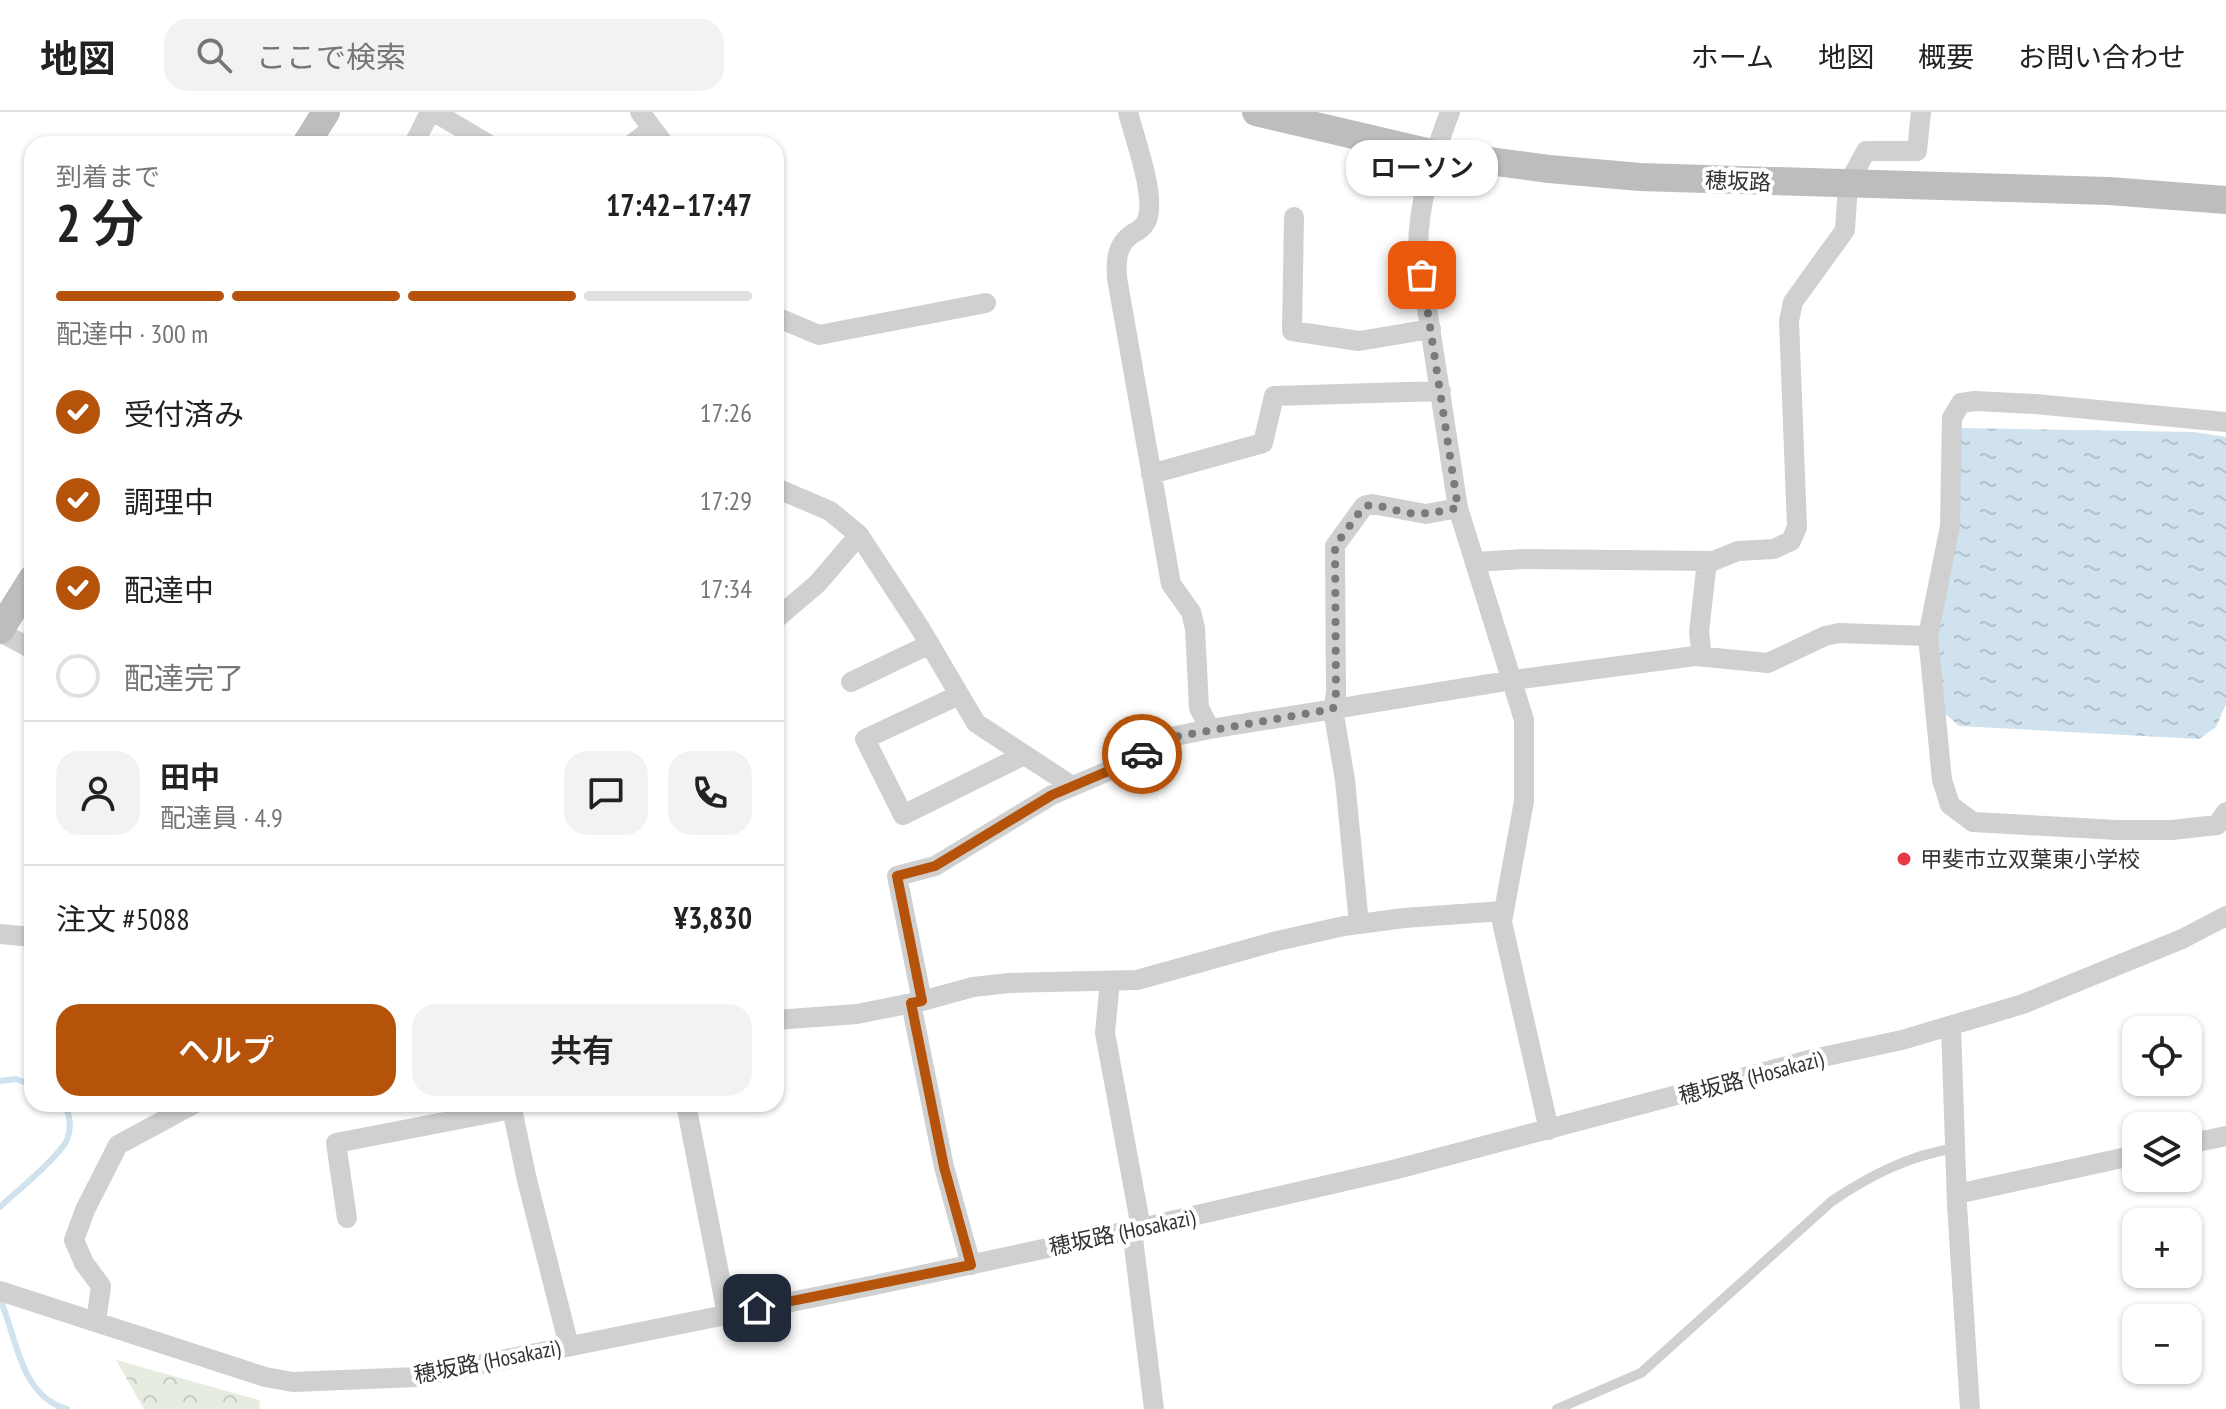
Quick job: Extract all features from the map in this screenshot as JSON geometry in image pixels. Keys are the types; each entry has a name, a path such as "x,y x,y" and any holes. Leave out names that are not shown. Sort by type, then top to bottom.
{"main road":[{"path":"311,136 326,112"},
{"name":"穂坂路","path":"1256,112 1435,154 1549,169 1640,177 2109,191 2226,200"},
{"path":"1,628 24,592"}],"street":[{"path":"418,136 432,112 474,136"},
{"path":"1128,112 1150,211 1145,226 1125,239 1116,257 1117,278 1171,584 1191,612 1195,628 1199,708 1210,729"},
{"path":"1450,112 1435,154 1418,226 1418,250 1458,508 1524,720 1524,801 1502,922 1549,1130"},
{"path":"1476,562 1523,559 1713,561 1738,551 1774,549 1791,541 1797,527 1789,321 1793,302 1845,230 1848,184 1866,151 1917,151 1921,112"},
{"path":"1294,217 1292,331 1359,341 1431,329"},
{"path":"784,320 819,335 986,303"},
{"path":"1151,474 1263,443 1274,396 1441,391"},
{"path":"2226,422 2035,404 1961,403 1952,418 1950,526 1928,636 1942,780 1950,805 1973,822 2172,830 2217,825 2226,812"},
{"path":"784,491 830,511 859,535 930,644 976,723 1072,786"},
{"path":"1359,924 1345,780 1333,709 1336,693 1335,546 1364,506 1372,504 1426,514 1458,508"},
{"path":"784,612 818,583 859,535"},
{"path":"1702,657 1699,632 1707,561"},
{"path":"1,628 24,644"},
{"path":"971,1265 944,1167 897,876 935,866 1052,795 1139,758 1151,741 1513,680 1702,657 1768,663 1825,636 1839,633 1928,636"},
{"path":"851,682 930,644"},
{"path":"959,695 865,739 903,815 1024,755"},
{"path":"784,1019 857,1014 973,987 1137,980 1277,941 1359,924 1503,911"},
{"name":"穂坂路 (Hosakazi)","path":"0,1291 265,1377 293,1382 417,1377 971,1265 1393,1170 1813,1059 1951,1026 2023,1004 2182,939 2226,916"},
{"path":"0,934 24,936"},
{"path":"1110,981 1105,1033 1137,1229 1154,1409"},
{"path":"1951,1026 1970,1409"},
{"path":"96,1322 101,1286 84,1263 74,1240 85,1210 118,1145 179,1112"},
{"path":"347,1218 336,1143 487,1112"},
{"path":"512,1112 569,1346"},
{"path":"688,1112 727,1314"},
{"path":"2202,1141 2226,1136"},
{"path":"1957,1194 2122,1158"}],"lane":[{"path":"1557,1409 1641,1373 1832,1201 1862,1181 1925,1153 1955,1148"}],"green space":[{"path":"116,1360 259,1400 260,1409 144,1409"}],"water":[{"path":"1958,428 2194,432 2226,437 2226,704 2216,727 2199,739 1959,726 1940,709 1937,636"}],"waterway":[{"path":"0,1081 16,1079 24,1082"},
{"path":"0,1207 62,1147 69,1130 68,1112"},
{"path":"0,1299 30,1379 51,1402 67,1409"}],"way so far":[{"path":"1142,754 1151,741 1333,709 1336,693 1335,546 1364,506 1372,504 1426,514 1458,508 1422,275"}],"place":[{"name":"ローソン","path":"1422,275"},
{"name":"甲斐市立双葉東小学校","path":"1904,859"}],"route":[{"path":"757,1308 971,1265 944,1167 911,1003 922,1001 897,876 935,866 1052,795 1142,754"}]}
